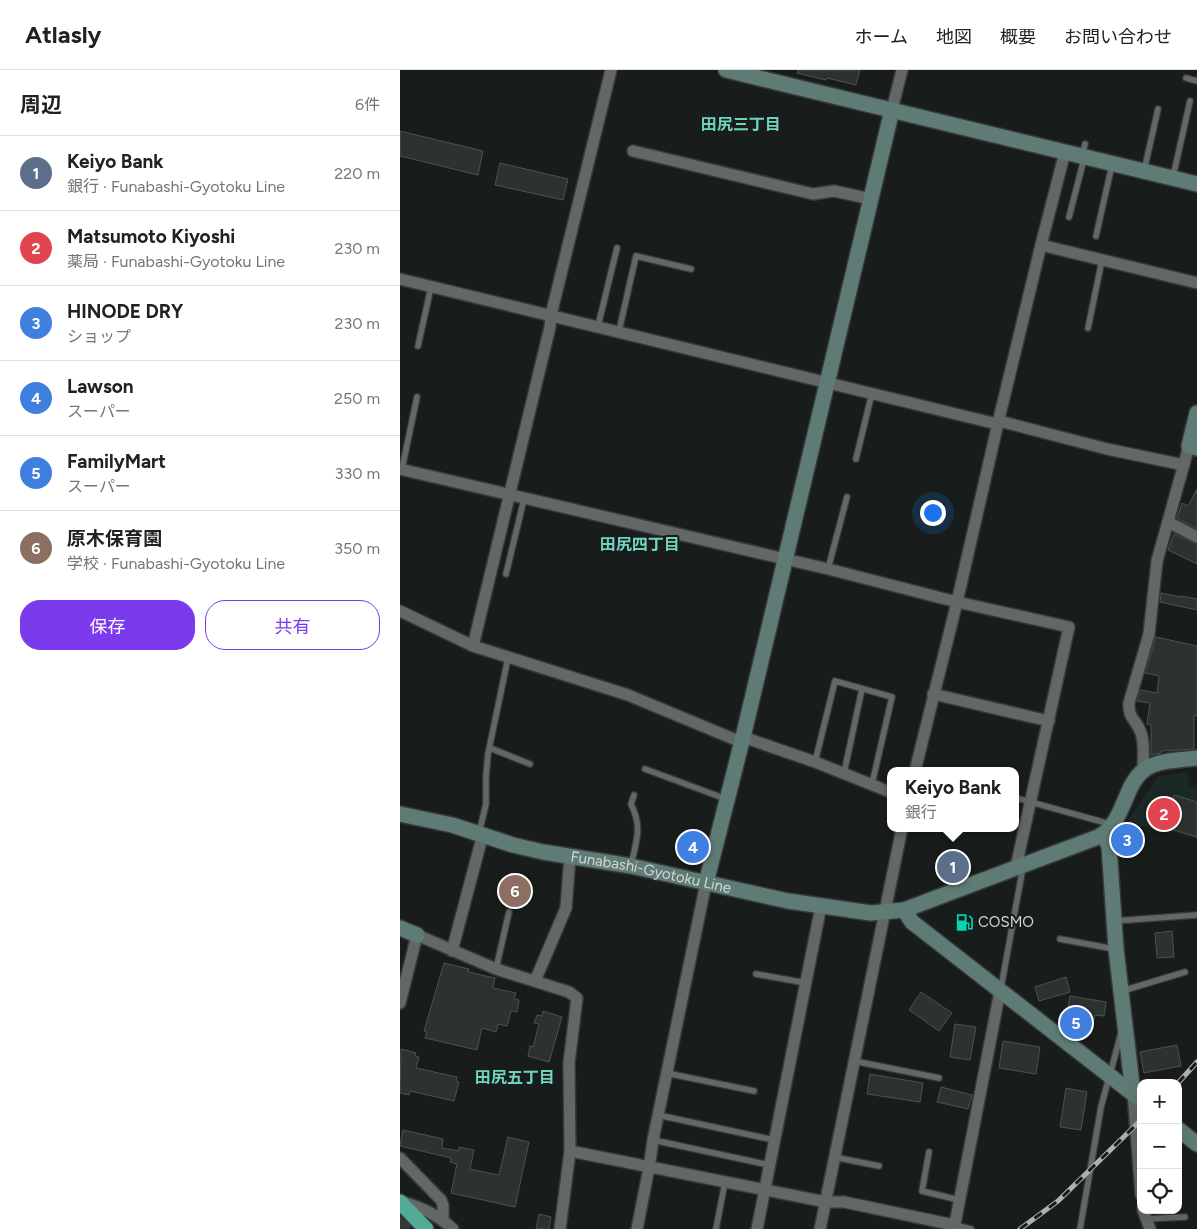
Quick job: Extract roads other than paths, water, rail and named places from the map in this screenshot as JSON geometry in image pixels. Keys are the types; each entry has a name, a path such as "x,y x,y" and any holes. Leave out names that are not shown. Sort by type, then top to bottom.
{"highway":[{"path":"400,1201 426,1229"}],"street":[{"path":"473,646 611,70"},
{"path":"726,70 1065,152 1084,152 1112,163 1196,182"},
{"path":"637,1229 666,1073 706,883 902,70"},
{"path":"633,151 813,194 834,191 871,199"},
{"path":"916,767 1065,152"},
{"path":"1041,245 1197,283"},
{"path":"400,280 998,423 1003,422 1107,449 1184,465"},
{"path":"1143,770 1141,732 1128,713 1129,703 1149,634 1157,560 1184,465 1193,447 1197,414"},
{"path":"401,469 828,569 957,602 1069,626 1031,802 1020,866"},
{"path":"1168,522 1197,537"},
{"path":"402,615 473,646 628,695 742,739 815,762 887,791"},
{"path":"933,694 1049,721"},
{"path":"1137,1096 1124,1018 1116,949 1108,830 1134,782 1143,770 1166,762 1197,758"},
{"name":"Funabashi-Gyotoku Line","path":"400,814 452,825 543,852 632,866 788,901 871,913 904,910 1108,830"},
{"path":"820,1229 901,832"},
{"path":"452,951 481,834"},
{"path":"535,981 566,908 570,856"},
{"path":"757,1229 821,906"},
{"path":"904,910 912,922 1000,991 1111,1072 1137,1096"},
{"path":"400,928 496,969 569,992 576,998 569,1063 570,1151 560,1229"},
{"path":"400,1003 417,935"},
{"path":"570,1151 826,1202 844,1202 954,1227 1000,991"},
{"path":"1138,1124 1140,1169"},
{"path":"1182,1133 1197,1144"},
{"path":"400,1158 441,1200 443,1220"},
{"path":"400,1201 427,1210 454,1229"}],"lane":[{"path":"1186,78 1197,81"},
{"path":"1172,178 1190,101"},
{"path":"1144,171 1158,109"},
{"path":"1069,217 1084,152"},
{"path":"1096,236 1112,163"},
{"path":"598,326 617,248"},
{"path":"619,331 636,256 692,269"},
{"path":"1088,328 1102,260"},
{"path":"418,346 431,287"},
{"path":"856,459 872,392"},
{"path":"401,469 417,397"},
{"path":"828,569 847,497"},
{"path":"506,574 524,499"},
{"path":"481,834 486,804 486,776 490,748 508,658"},
{"path":"815,762 835,682 892,697 872,784"},
{"path":"844,773 862,689"},
{"path":"490,748 530,764"},
{"path":"645,768 726,799"},
{"path":"632,866 639,825 631,804 634,795"},
{"path":"1019,799 1108,830"},
{"path":"1000,991 1020,866"},
{"path":"496,969 510,912"},
{"path":"1113,921 1197,915"},
{"path":"1060,939 1116,949"},
{"path":"1122,991 1185,972"},
{"path":"756,974 806,983"},
{"path":"1089,1229 1081,1228 1101,1107 1124,1018"},
{"path":"854,1061 939,1078"},
{"path":"666,1073 754,1091"},
{"path":"658,1115 774,1140"},
{"path":"653,1140 769,1165"},
{"path":"929,1152 922,1191 959,1200"},
{"path":"834,1157 879,1166"},
{"path":"716,1229 725,1182"},
{"path":"1146,1219 1185,1217"},
{"path":"954,1227 971,1229"}],"tunnel":[{"path":"400,1217 412,1229"}],"railway":[{"path":"1182,1079 1197,1062"},
{"path":"1020,1229 1058,1201 1137,1124"}],"place":[{"name":"Matsumoto Kiyoshi","path":"1164,814"},
{"name":"HINODE DRY","path":"1127,840"},
{"name":"Lawson","path":"693,847"},
{"name":"Keiyo Bank","path":"953,867"},
{"name":"原木保育園","path":"515,891"},
{"name":"COSMO","path":"964,922"},
{"name":"FamilyMart","path":"1076,1023"}],"district":[{"name":"田尻三丁目","path":"741,124"},
{"name":"田尻四丁目","path":"640,544"},
{"name":"田尻五丁目","path":"515,1077"}]}
